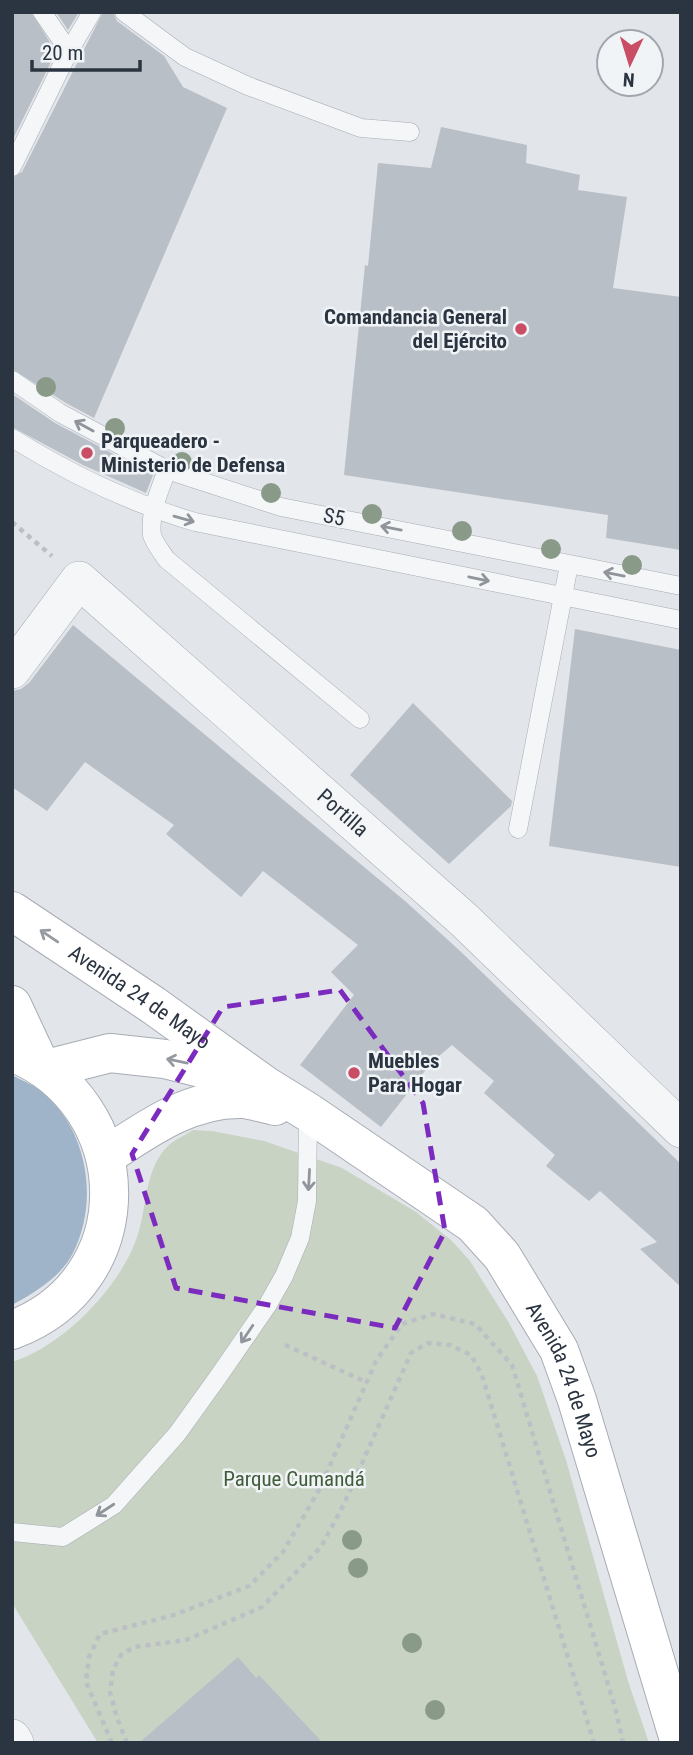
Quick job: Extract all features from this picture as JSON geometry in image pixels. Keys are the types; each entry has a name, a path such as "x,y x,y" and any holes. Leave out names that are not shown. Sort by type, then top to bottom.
{"main road":[{"name":"Avenida 24 de Mayo","path":"12,911 153,1005 266,1086 473,1224 502,1256 559,1350 577,1400 680,1743"},
{"path":"12,1005 33,1062 72,1091 98,1133 106,1156 110,1197 102,1237 92,1263 66,1296 29,1321"},
{"name":"Avenida 24 de Mayo","path":"33,1062 110,1053 165,1059 208,1068 266,1086"},
{"name":"Avenida 24 de Mayo","path":"106,1156 170,1117 214,1101 244,1099 308,1112"}],"street":[{"path":"12,670 79,580"},
{"name":"Portilla","path":"79,580 463,919 681,1129"},
{"path":"12,1738 15,1743"}],"lane":[{"path":"42,12 69,51"},
{"path":"12,167 17,140 92,12"},
{"path":"124,12 185,57 248,86 361,128 410,132"},
{"name":"S5","path":"12,380 61,413 167,470 281,507 681,586"},
{"name":"S5","path":"12,438 109,492 153,510 195,522 681,620"},
{"path":"167,470 153,510 152,537 166,559 360,719"},
{"path":"518,829 569,565"},
{"path":"12,1532 63,1537 114,1504 177,1434 218,1377 278,1286 300,1238 307,1201 308,1112"},
{"path":"12,1346 29,1321"}],"path":[{"path":"12,522 79,580"},
{"path":"112,1743 86,1682 89,1657 100,1634 174,1615 249,1586 283,1552 320,1488 376,1361 402,1324 433,1314 475,1324 512,1365 624,1743"},
{"path":"127,1743 110,1692 113,1670 121,1655 134,1647 186,1640 262,1607 313,1556 321,1547 344,1504 411,1353 428,1343 450,1345 471,1354 482,1375 594,1743"},
{"path":"285,1345 366,1382"}],"highlighted area":[{"path":"340,990 423,1103 445,1231 395,1328 176,1288 132,1154 223,1007"}],"green space":[{"name":"Parque Cumandá","path":"193,1130 264,1141 342,1168 416,1212 452,1241 470,1261 509,1323 537,1376 566,1460 628,1681 649,1743 98,1743 12,1603 12,1362 50,1343 69,1329 102,1296 128,1259 136,1240 151,1177 161,1154 170,1144"}],"water":[{"path":"12,1075 41,1091 60,1110 80,1148 87,1190 81,1233 68,1262 46,1283 12,1305"}],"building":[{"path":"12,12 31,12 56,52 12,141"},
{"path":"56,12 79,12 68,30"},
{"path":"103,12 113,12 117,21 164,56 183,87 227,108 94,418 12,369 12,178 22,172"},
{"path":"441,127 527,145 526,163 580,175 578,190 627,197 613,288 681,297 681,550 606,538 608,515 344,475 378,163 431,168"},
{"name":"Parqueadero - Ministerio de Defensa","path":"12,394 55,423 153,475 146,493 83,465 12,427"},
{"path":"73,625 405,901 681,1164 681,1287 640,1249 657,1242 600,1191 589,1201 546,1166 555,1155 484,1093 494,1081 452,1045 432,1062 381,1127 300,1065 354,995 331,972 358,945 263,871 241,897 166,834 174,825 85,762 47,811 12,787 12,691 29,683"},
{"path":"575,629 681,650 681,867 549,846"},
{"path":"413,703 512,801 511,806 449,864 350,775"},
{"path":"238,1657 256,1678 259,1675 323,1743 139,1743"}],"place":[{"name":"Comandancia General del Ejército","path":"521,329"},
{"name":"Parqueadero - Ministerio de Defensa","path":"87,453"},
{"name":"Muebles Para Hogar","path":"354,1073"}]}
